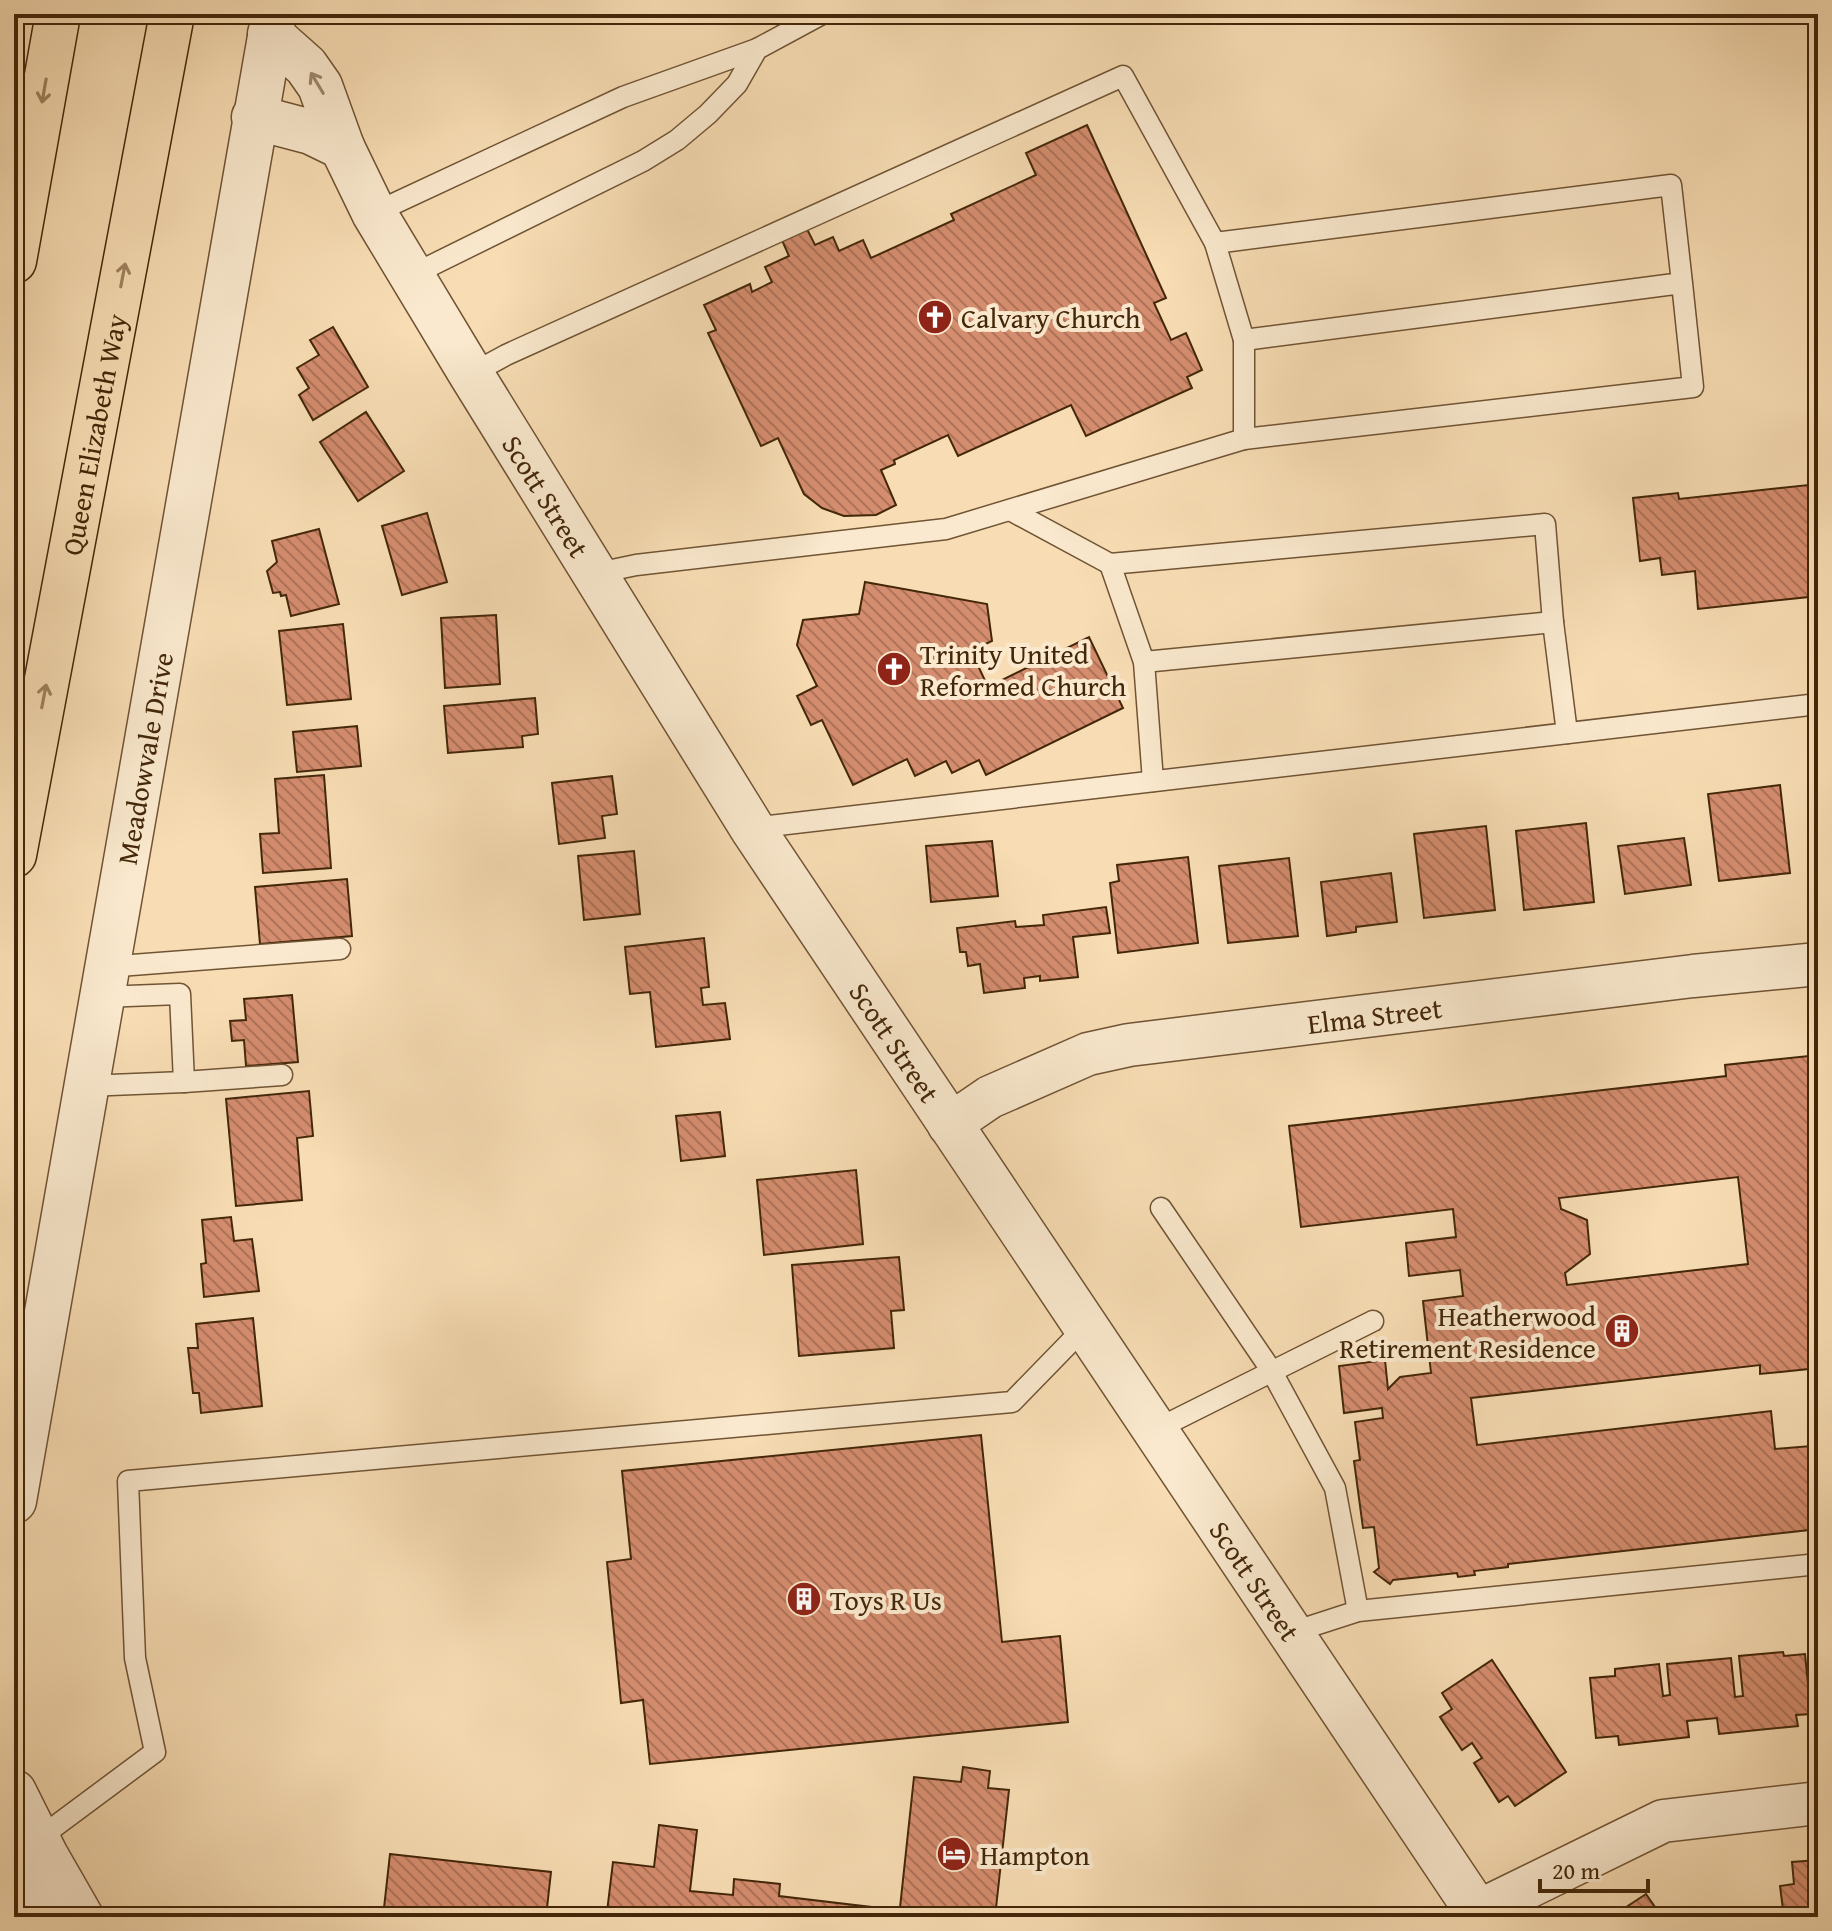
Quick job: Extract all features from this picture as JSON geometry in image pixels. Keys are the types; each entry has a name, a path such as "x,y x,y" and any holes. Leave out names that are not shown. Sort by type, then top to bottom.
{"highway":[{"path":"14,261 58,14"},
{"name":"Queen Elizabeth Way","path":"14,855 172,14"}],"street":[{"name":"Meadowvale Drive","path":"14,1501 272,24"},
{"name":"Scott Street","path":"272,24 320,86 342,147 374,213 593,574 752,828 1479,1914"},
{"path":"254,117 311,132 342,147"},
{"name":"Elma Street","path":"949,1125 990,1097 1088,1054 1129,1045 1677,978 1818,964"},
{"path":"14,1792 42,1917"},
{"path":"1479,1914 1663,1821 1818,1803"},
{"path":"26,1851 81,1917"}],"lane":[{"path":"374,213 623,97 757,49 822,14"},
{"path":"412,275 643,161 677,140 737,84 757,49"},
{"path":"471,374 506,355 1123,76 1215,243 1244,340 1244,439"},
{"path":"593,574 636,565 946,529 1244,439 1693,387 1671,185 1215,243"},
{"path":"1244,340 1682,283"},
{"path":"1010,510 1110,564 1545,524 1567,733"},
{"path":"1110,564 1144,662 1153,781"},
{"path":"1144,662 1553,622"},
{"path":"752,828 1818,704"},
{"path":"104,982 340,949"},
{"path":"104,982 180,994 184,1082"},
{"path":"86,1086 282,1075"},
{"path":"1161,1208 1271,1370 1335,1488 1358,1611"},
{"path":"1155,1430 1373,1321"},
{"path":"26,1851 155,1752 135,1658 128,1481 1012,1402 1085,1327"},
{"path":"1290,1633 1358,1611 1818,1564"}],"building":[{"name":"Calvary Church","path":"1087,125 1166,298 1154,303 1171,340 1186,333 1202,370 1187,377 1192,388 1086,436 1071,405 958,456 948,435 894,460 895,464 881,470 896,505 876,515 844,516 822,508 804,494 778,438 761,446 708,333 716,330 704,305 750,284 752,292 772,282 765,267 789,256 781,238 806,227 815,245 833,237 839,251 863,240 871,258 954,220 951,214 1036,175 1026,153"},
{"path":"333,327 368,387 313,420 299,395 309,388 297,368 319,355 310,340"},
{"path":"366,412 404,471 358,501 320,442"},
{"path":"1818,484 1818,596 1698,609 1695,571 1662,575 1660,558 1640,561 1633,498 1678,493 1679,499"},
{"path":"427,513 447,582 402,595 382,526"},
{"path":"319,529 339,604 291,616 286,595 273,593 267,571 277,562 272,541"},
{"name":"Trinity United Reformed Church","path":"865,582 987,604 992,641 971,651 988,687 1089,637 1123,708 986,775 979,760 952,773 946,761 915,776 907,759 853,785 822,720 811,725 797,696 817,686 797,645 803,620 859,614"},
{"path":"496,615 500,684 445,688 441,618"},
{"path":"343,624 351,699 287,705 279,631"},
{"path":"535,698 538,734 522,736 523,747 448,753 444,706"},
{"path":"357,726 361,766 297,772 293,732"},
{"path":"324,775 331,868 263,873 260,834 279,833 275,779"},
{"path":"612,776 617,814 602,816 605,838 559,844 552,783"},
{"path":"1780,785 1790,873 1719,881 1708,794"},
{"path":"1586,823 1594,902 1524,910 1516,831"},
{"path":"1486,826 1495,910 1424,918 1414,834"},
{"path":"1684,838 1691,885 1625,894 1618,846"},
{"path":"992,841 998,896 931,902 926,846"},
{"path":"634,851 640,914 584,920 578,856"},
{"path":"1188,857 1198,943 1118,953 1110,883 1119,881 1117,865"},
{"path":"1289,858 1298,936 1228,943 1219,866"},
{"path":"1391,873 1397,922 1356,927 1356,932 1327,936 1321,882"},
{"path":"347,879 352,936 260,944 255,887"},
{"path":"1106,907 1110,933 1073,937 1078,977 1040,981 1040,976 1024,978 1025,988 984,993 980,964 968,966 966,952 960,952 957,928 1015,921 1016,927 1044,925 1043,915"},
{"path":"704,938 709,987 701,988 703,1005 725,1003 730,1039 656,1047 650,992 630,994 625,947"},
{"path":"292,995 298,1062 246,1066 244,1040 232,1041 230,1021 246,1020 244,999"},
{"name":"Heatherwood Retirement Residence","path":"1818,1055 1818,1368 1760,1374 1760,1365 1471,1398 1477,1445 1771,1411 1775,1449 1811,1446 1818,1529 1508,1564 1508,1567 1474,1571 1475,1575 1458,1577 1457,1573 1393,1580 1390,1584 1374,1572 1379,1568 1374,1527 1363,1528 1354,1461 1360,1460 1355,1422 1383,1418 1382,1408 1344,1413 1339,1366 1385,1360 1388,1389 1400,1377 1431,1373 1423,1301 1463,1296 1460,1270 1409,1276 1406,1243 1456,1237 1453,1209 1301,1227 1289,1126 1726,1076 1725,1065","holes":["1738,1177 1748,1264 1567,1285 1565,1273 1590,1254 1587,1220 1561,1209 1559,1198"]},
{"path":"309,1091 313,1136 297,1138 302,1200 236,1206 226,1099"},
{"path":"720,1112 725,1156 681,1161 676,1116"},
{"path":"856,1170 863,1244 764,1255 757,1180"},
{"path":"231,1217 234,1241 252,1239 259,1291 204,1297 201,1264 206,1263 202,1220"},
{"path":"899,1257 904,1310 891,1311 894,1348 799,1356 792,1265"},
{"path":"253,1318 262,1406 201,1413 199,1393 193,1393 188,1348 198,1348 196,1324"},
{"name":"Toys R Us","path":"981,1435 1002,1642 1060,1636 1068,1722 650,1764 643,1700 621,1703 607,1562 631,1559 622,1471"},
{"path":"1783,1652 1784,1656 1805,1654 1811,1714 1796,1715 1798,1726 1719,1734 1717,1718 1687,1721 1689,1737 1619,1745 1618,1736 1596,1738 1590,1678 1615,1676 1615,1669 1659,1664 1663,1696 1670,1695 1667,1664 1731,1658 1735,1697 1743,1696 1739,1656"},
{"path":"1492,1660 1566,1772 1515,1806 1508,1796 1499,1802 1474,1763 1482,1758 1472,1743 1462,1750 1440,1717 1452,1709 1442,1693"},
{"name":"Hampton","path":"963,1767 990,1771 988,1788 1009,1790 995,1917 899,1917 914,1777 961,1782"},
{"path":"659,1825 697,1830 690,1891 733,1895 734,1879 780,1884 779,1896 871,1907 870,1917 569,1917 570,1908 607,1912 613,1862 654,1867"},
{"path":"390,1854 551,1872 546,1917 383,1917"},
{"path":"1818,1860 1818,1917 1784,1917 1780,1886 1794,1884 1792,1862"},
{"path":"1646,1894 1662,1917 1611,1917"}],"place":[{"name":"Calvary Church","path":"935,317"},
{"name":"Trinity United Reformed Church","path":"894,669"},
{"name":"Heatherwood Retirement Residence","path":"1622,1331"},
{"name":"Toys R Us","path":"804,1599"},
{"name":"Hampton","path":"954,1854"}]}
